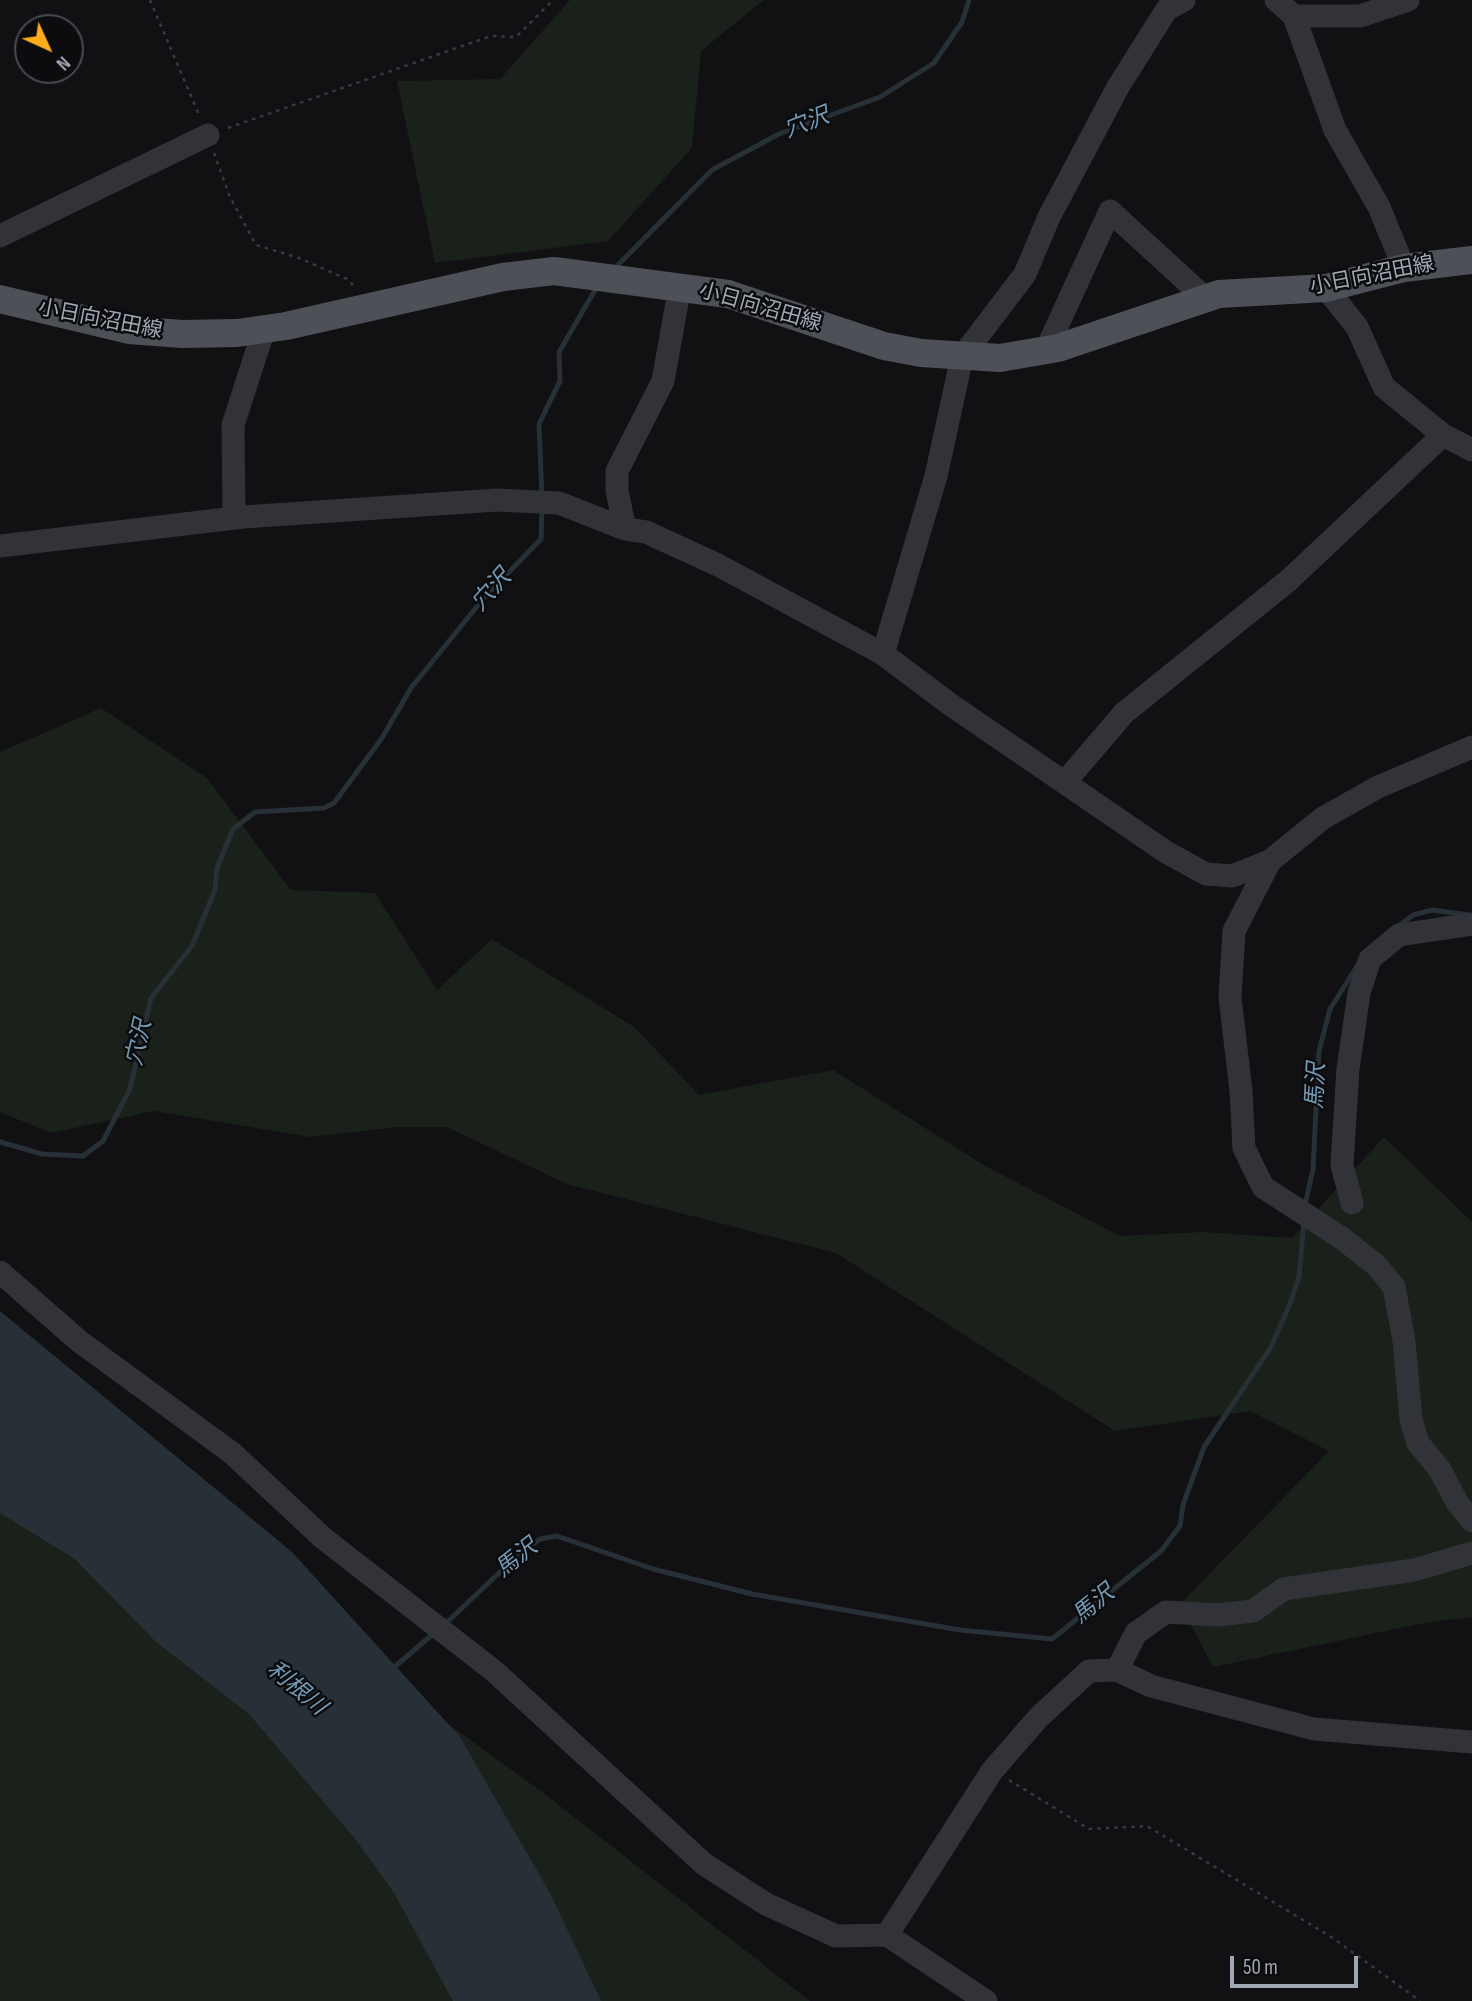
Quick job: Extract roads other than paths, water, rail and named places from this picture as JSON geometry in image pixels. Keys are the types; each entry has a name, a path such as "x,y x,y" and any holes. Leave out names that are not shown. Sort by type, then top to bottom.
{"main road":[{"name":"小日向沼田線","path":"0,299 129,330 182,334 264,329 503,277 554,271 728,294 884,346 962,357 1000,358 1046,350 1205,298 1247,291 1326,288 1404,268 1472,260"}],"street":[{"path":"883,654 936,476 962,357 1025,274 1049,217 1118,87 1167,9 1184,0"},
{"path":"1276,0 1294,16 1335,130 1379,207 1404,268"},
{"path":"1294,16 1360,16 1408,0"},
{"path":"0,236 208,135"},
{"path":"1046,350 1110,211 1205,298"},
{"path":"625,529 617,491 617,471 663,381 680,286"},
{"path":"1326,288 1357,327 1384,387 1443,435 1472,450"},
{"path":"234,518 233,425 264,329"},
{"path":"1065,782 1124,713 1289,580 1443,435"},
{"path":"0,546 234,518 497,500 559,503 625,529 646,532 718,565 883,654 951,705 1166,852 1206,874 1232,876 1270,860 1323,818 1378,787 1472,747"},
{"path":"1270,860 1234,932 1230,997 1241,1091 1244,1148 1263,1187 1343,1239 1377,1266 1394,1287 1404,1341 1410,1420 1418,1443 1440,1471 1458,1504 1472,1521"},
{"path":"1352,1203 1342,1165 1348,1069 1359,993 1370,959 1399,935 1472,924"},
{"path":"0,1272 79,1341 232,1453 323,1538 494,1671 704,1864 766,1904 836,1936 887,1935 986,2001"},
{"path":"1117,1670 1136,1633 1166,1612 1239,1614 1253,1611 1284,1589 1414,1570 1472,1553"},
{"path":"887,1935 992,1771 1039,1717 1089,1671 1117,1670 1151,1686 1314,1729 1472,1742"}],"water":[{"name":"利根川","path":"0,1311 292,1552 460,1737 551,1895 601,2001 453,2001 393,1891 356,1840 249,1714 155,1641 75,1559 0,1513"}],"waterway":[{"name":"穴沢","path":"615,268 712,170 779,134 880,97 934,63 962,22 969,0"},
{"name":"穴沢","path":"542,498 539,424 560,381 559,352 598,285"},
{"name":"穴沢","path":"0,1142 42,1154 83,1156 103,1141 130,1089 151,998 192,946 215,890 217,868 233,829 255,812 324,808 334,803 382,738 411,688 483,599 541,539 542,507"},
{"name":"馬沢","path":"1399,926 1413,915 1432,910 1469,915"},
{"name":"馬沢","path":"1305,1205 1313,1169 1319,1051 1330,1009 1359,963"},
{"name":"馬沢","path":"444,1625 517,1556 540,1539 557,1536 653,1569 752,1594 960,1630 1052,1639 1161,1551 1180,1526 1183,1505 1204,1447 1271,1347 1289,1306 1299,1277 1304,1222"},
{"name":"馬沢","path":"391,1670 434,1633"}]}
